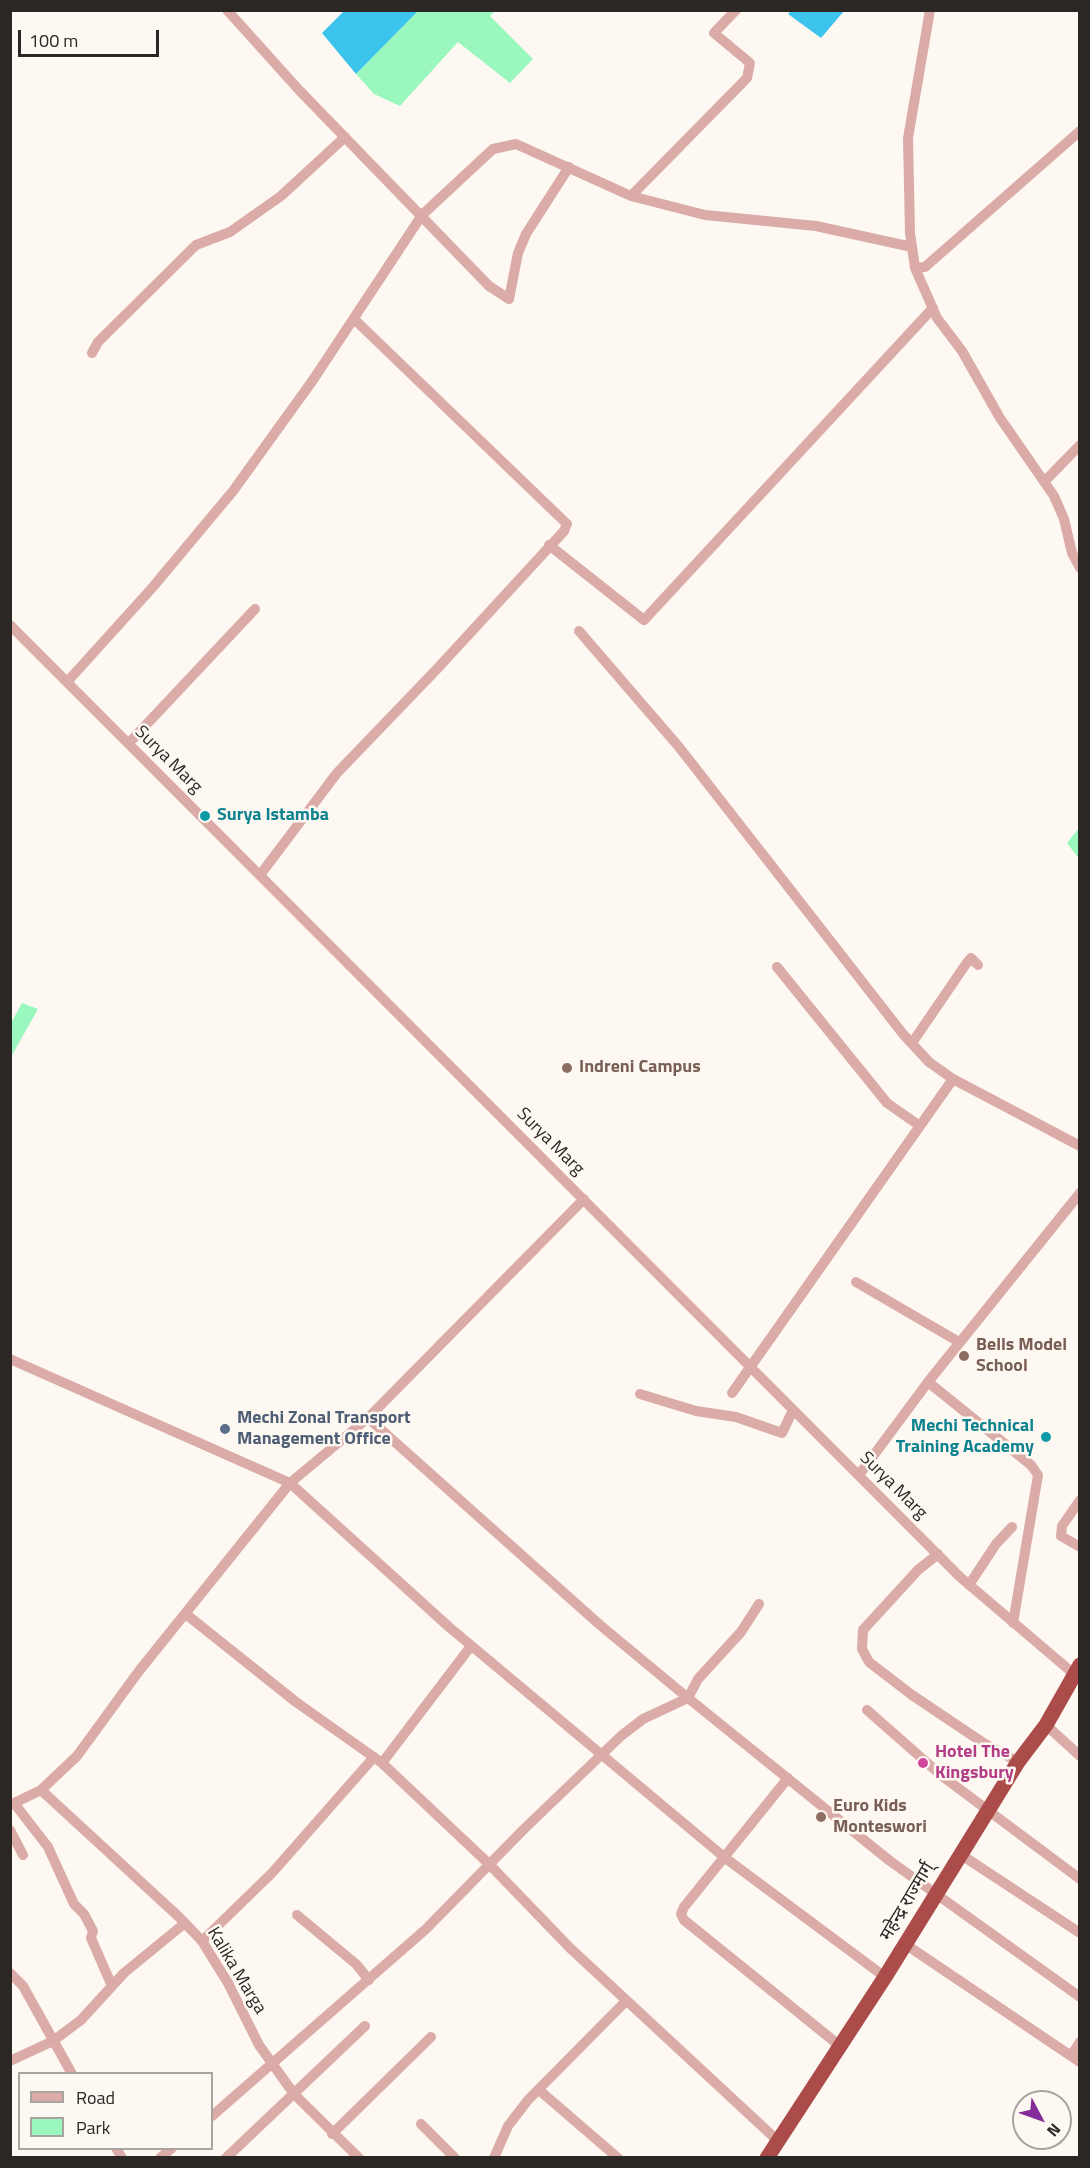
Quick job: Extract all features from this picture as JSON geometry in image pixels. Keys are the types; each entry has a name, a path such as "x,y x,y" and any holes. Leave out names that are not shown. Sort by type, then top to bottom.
{"highway":[{"name":"महेन्द्र राज्मार्ग्","path":"769,2156 885,1977 1018,1762 1046,1725 1077,1669"}],"street":[{"path":"227,10 345,137 489,286 509,299 518,253 526,234 569,167"},
{"path":"631,196 747,78 750,63 714,33 736,10"},
{"path":"930,10 908,138 912,248 915,267 933,308 962,351 1000,418 1054,496 1064,519 1072,553 1080,568"},
{"path":"915,267 925,267 1080,131"},
{"path":"92,353 98,342 196,245 230,232 281,196 345,137"},
{"path":"67,682 152,588 233,491 354,319 422,215 493,149 516,144 631,196 705,215 816,226 912,248"},
{"path":"549,545 644,620 933,308"},
{"path":"260,875 337,773 436,670 564,531 567,524 354,319"},
{"path":"1044,482 1080,445"},
{"path":"129,743 255,609"},
{"name":"Surya Marg","path":"10,625 969,1585 1013,1623 1077,1669"},
{"path":"579,631 664,728 929,1062 953,1079 1080,1146"},
{"path":"912,1043 971,958 978,965"},
{"path":"777,967 887,1103 920,1126"},
{"path":"732,1393 953,1079"},
{"path":"859,1475 959,1342 1076,1204 1080,1192"},
{"path":"112,1986 91,1938 93,1931 84,1914 74,1904 48,1846 12,1804 41,1790 77,1756 139,1671 187,1615 290,1483 368,1418 584,1199"},
{"path":"856,1282 959,1342"},
{"path":"10,1359 290,1483 471,1646 724,1857 885,1977"},
{"path":"928,1382 1031,1465 1038,1475 1013,1623"},
{"path":"640,1394 696,1411 736,1417 782,1433 793,1410"},
{"path":"368,1418 600,1625 688,1698 935,1895 1080,1997"},
{"path":"1080,1500 1062,1526 1061,1536 1080,1547"},
{"path":"969,1585 996,1544 1012,1527"},
{"path":"938,1554 918,1570 863,1630 862,1649 869,1662 912,1695 982,1742 1018,1762"},
{"path":"213,2115 426,1929 489,1864 602,1755 643,1719 688,1698 698,1679 736,1638 759,1604"},
{"path":"187,1615 296,1702 378,1760 489,1864 626,2001 778,2141"},
{"path":"202,1941 272,1873 378,1760 471,1646"},
{"path":"867,1710 942,1776 1080,1879"},
{"path":"1046,1725 1080,1756"},
{"path":"788,1778 684,1907 681,1914 684,1920 840,2046"},
{"name":"Kalika Marga","path":"41,1790 202,1941 272,2063 294,2094 332,2134 359,2157"},
{"path":"10,1830 23,1855"},
{"path":"960,1854 1080,1933"},
{"path":"297,1916 356,1964 369,1980"},
{"path":"10,2061 53,2041 81,2020 124,1973 185,1923"},
{"path":"904,1944 1075,2059 1080,2042"},
{"path":"10,1973 23,1986 71,2072"},
{"path":"494,2157 508,2126 539,2090 626,2001"},
{"path":"226,2157 365,2026"},
{"path":"332,2134 431,2037"},
{"path":"539,2090 618,2157"},
{"path":"421,2124 455,2157"}],"green space":[{"path":"418,11 495,11 490,16 533,59 510,83 458,42 400,106 374,94 356,74"},
{"path":"1079,828 1079,859 1067,843"},
{"path":"22,1003 38,1009 11,1057 11,1023"}],"water":[{"path":"344,11 418,11 356,74 322,33"},
{"path":"791,11 844,11 821,38 788,14"}],"place":[{"name":"Surya Istamba","path":"205,816"},
{"name":"Indreni Campus","path":"567,1068"},
{"name":"Bells Model School","path":"964,1356"},
{"name":"Mechi Zonal Transport Management Office","path":"225,1429"},
{"name":"Mechi Technical Training Academy","path":"1046,1437"},
{"name":"Hotel The Kingsbury","path":"923,1763"},
{"name":"Euro Kids Monteswori","path":"821,1817"}]}
